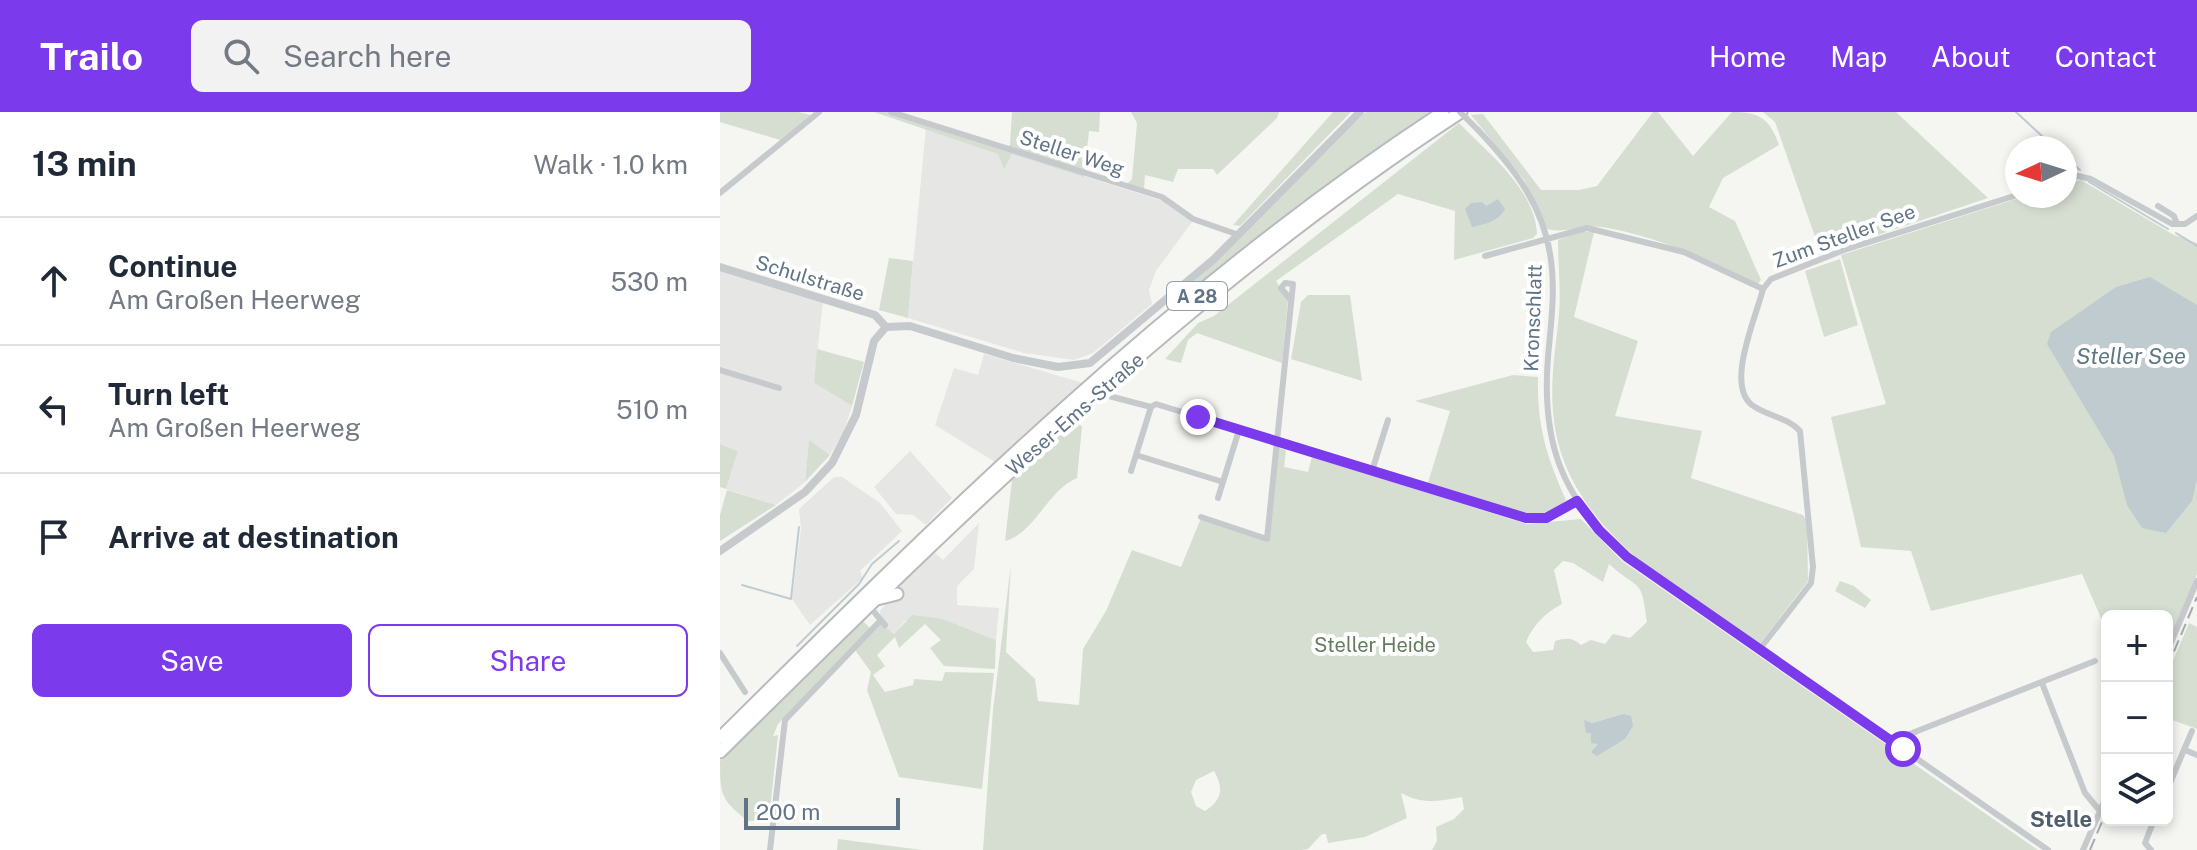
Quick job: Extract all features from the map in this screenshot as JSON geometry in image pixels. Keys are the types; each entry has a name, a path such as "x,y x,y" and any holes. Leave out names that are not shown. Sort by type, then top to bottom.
{"highway":[{"name":"Weser-Ems-Straße","path":"720,738 955,508 1106,373 1300,215 1443,112"},
{"name":"Weser-Ems-Straße","path":"720,752 1013,468 1223,288 1350,189 1460,112"},
{"path":"1006,486 1013,468"},
{"path":"873,601 897,594"}],"street":[{"path":"720,193 819,112"},
{"name":"Steller Weg","path":"891,112 1162,197 1193,219 1239,235"},
{"path":"720,551 805,492 832,463 856,415 874,341 886,327 901,324 1013,358 1058,367 1081,366 1118,343 1239,235 1360,112"},
{"name":"Kronschlatt","path":"1460,112 1519,177 1547,237 1553,281 1547,416 1560,468 1577,501 1599,530 1627,557 2048,850"},
{"path":"2077,176 2091,179 2153,215 2177,224 2197,216"},
{"name":"Zum Steller See","path":"1759,650 1811,583 1813,567 1800,431 1754,407 1740,389 1740,371 1763,289 1771,279 1844,250 2005,199"},
{"path":"2158,206 2174,216 2177,224"},
{"path":"1485,256 1587,228 1665,246 1763,289"},
{"name":"Schulstraße","path":"720,267 875,315 886,327"},
{"path":"1201,517 1267,539 1291,300"},
{"path":"720,370 779,388"},
{"path":"1109,396 1153,405 1239,430 1526,518 1546,518 1577,501"},
{"path":"1131,471 1153,405"},
{"path":"1372,471 1388,420"},
{"path":"1218,498 1239,430"},
{"path":"1136,455 1223,482"},
{"path":"2173,638 2197,581"},
{"path":"770,850 785,720 883,622 875,613"},
{"path":"720,653 745,692"},
{"path":"1892,741 2095,661"},
{"path":"2042,683 2085,793 2100,811 2083,850"},
{"path":"2173,777 2192,731"},
{"path":"2185,750 2197,755"},
{"path":"2151,850 2145,843 2152,826"}],"shaded area":[{"path":"926,126 1163,201 1192,222 1156,271 1149,290 1152,304 1093,353 1074,360 1024,353 908,318"},
{"path":"720,269 823,301 814,383 852,406 844,431 830,455 809,441 805,482 776,505 726,489 738,451 720,444"},
{"path":"984,354 1083,383 995,462 935,425 954,368 978,375"},
{"path":"910,451 952,498 926,525 913,515 896,514 874,487"},
{"path":"834,477 842,477 880,503 902,531 860,571 863,578 810,625 792,599 801,529 799,509"},
{"path":"979,523 974,569 957,586 957,605 999,608 996,640 943,619 905,621 894,634 881,623 880,611 897,590 895,587 933,551 943,560"}],"green space":[{"path":"720,112 798,112 811,115 780,140 720,122"},
{"path":"874,112 899,112 1003,149 1010,145 1012,112 1100,112 1099,132 1089,131 1084,177 1012,154 1004,169 998,154"},
{"path":"1131,112 1279,112 1277,118 1217,175 1213,169 1178,169 1173,182 1145,175 1144,189 1127,184 1132,179 1137,123"},
{"path":"1333,112 1351,112 1240,226 1233,225"},
{"path":"1366,112 1429,112 1191,291 1188,287"},
{"path":"1653,112 1658,112 1693,156 1732,112 1757,116 1772,129 1779,145 1723,178 1709,207 1735,221 1761,280 1758,284 1643,236 1595,226 1547,229 1524,180 1471,115 1483,114 1541,190 1579,190 1597,186"},
{"path":"1763,112 1896,112 1988,198 1821,254 1775,122"},
{"path":"1459,123 1519,187 1534,218 1537,234 1533,238 1454,260 1455,211 1398,194 1276,281 1288,300 1282,363 1197,333 1188,340 1181,363 1165,359 1198,323 1214,316"},
{"path":"2081,180 2174,235 2197,243 2197,574 2173,632 2173,610 2101,610 2101,618 2082,574 1931,611 1911,551 1861,547 1831,417 1886,404 1841,255 2005,202 2005,208 2077,208 2077,181"},
{"path":"1581,232 1594,232 1574,317 1638,341 1615,416 1702,431 1691,478 1803,515 1807,521 1808,581 1758,646 1658,576 1627,549 1599,520 1577,488 1561,451 1552,399 1560,305 1558,240"},
{"path":"889,258 913,261 908,318 879,310"},
{"path":"1840,259 1858,325 1824,337 1805,271"},
{"path":"1308,295 1350,295 1362,381 1291,359 1301,302"},
{"path":"817,349 864,362 852,406 814,383"},
{"path":"1513,375 1538,377 1544,440 1566,500 1554,511 1525,516 1427,486 1450,411 1415,401"},
{"path":"1077,421 1082,427 1077,478 1057,492 1025,530 1005,541 1012,480"},
{"path":"809,440 830,455 805,482"},
{"path":"720,444 738,451 726,489 720,487"},
{"name":"Steller Heide","path":"1279,448 1286,450 1284,467 1308,472 1312,457 1527,524 1581,519 1622,561 2038,850 1432,850 1437,841 1436,827 1454,819 1464,809 1462,797 1424,801 1401,793 1407,818 1365,837 1328,843 1326,834 1322,834 1308,849 1302,850 983,850 993,710 1011,564 1006,652 1035,679 1038,701 1079,705 1083,649 1106,611 1132,550 1181,567 1201,518 1267,541","holes":["1563,561 1573,563 1603,582 1609,564 1641,591 1647,622 1630,638 1613,634 1605,644 1591,640 1581,645 1572,639 1562,639 1555,641 1553,650 1533,652 1526,642 1532,630 1545,615 1562,604 1554,570","1623,714 1625,739 1614,745 1592,735 1592,723","1214,771 1219,783 1218,798 1205,811 1196,806 1191,792 1196,780"]},
{"path":"727,490 776,505 720,541 720,515"},
{"path":"1840,581 1854,586 1871,600 1865,608 1835,591"},
{"path":"912,615 943,619 996,640 995,669 944,666 930,648 941,640 925,624 899,648 895,637 877,655 885,666 873,675 885,692 913,685 914,679 942,681 945,672 994,673 982,789 899,777 867,690 871,672 855,650 881,623 894,634"},
{"path":"863,621 870,628 778,724 773,736 778,735 769,820 748,821 732,808 724,796 720,761"},
{"path":"2189,623 2197,627 2197,729 2173,720 2173,661"},
{"path":"838,839 922,850 837,850"}],"water":[{"path":"1498,199 1505,209 1499,217 1472,227 1465,209 1471,203 1482,202 1486,206"},
{"name":"Steller See","path":"2150,277 2197,305 2197,479 2192,501 2166,533 2142,528 2127,505 2114,456 2047,344 2051,332 2116,287"},
{"path":"1623,714 1631,716 1633,726 1625,739 1597,756 1591,752 1598,744 1591,743 1591,733 1586,733 1584,720 1592,723"}],"waterway":[{"path":"2016,112 2042,136"},
{"path":"2089,182 2168,229"},
{"path":"2176,233 2197,246"},
{"path":"742,585 791,599 799,527"},
{"path":"797,646 859,584 872,564 899,541"}],"railway":[{"path":"2173,654 2197,597"},
{"path":"2090,850 2101,824"}],"district":[{"name":"Stelle","path":"2061,819"}],"route":[{"path":"1198,417 1526,518 1546,518 1577,501 1599,530 1627,557 1903,749"}]}
